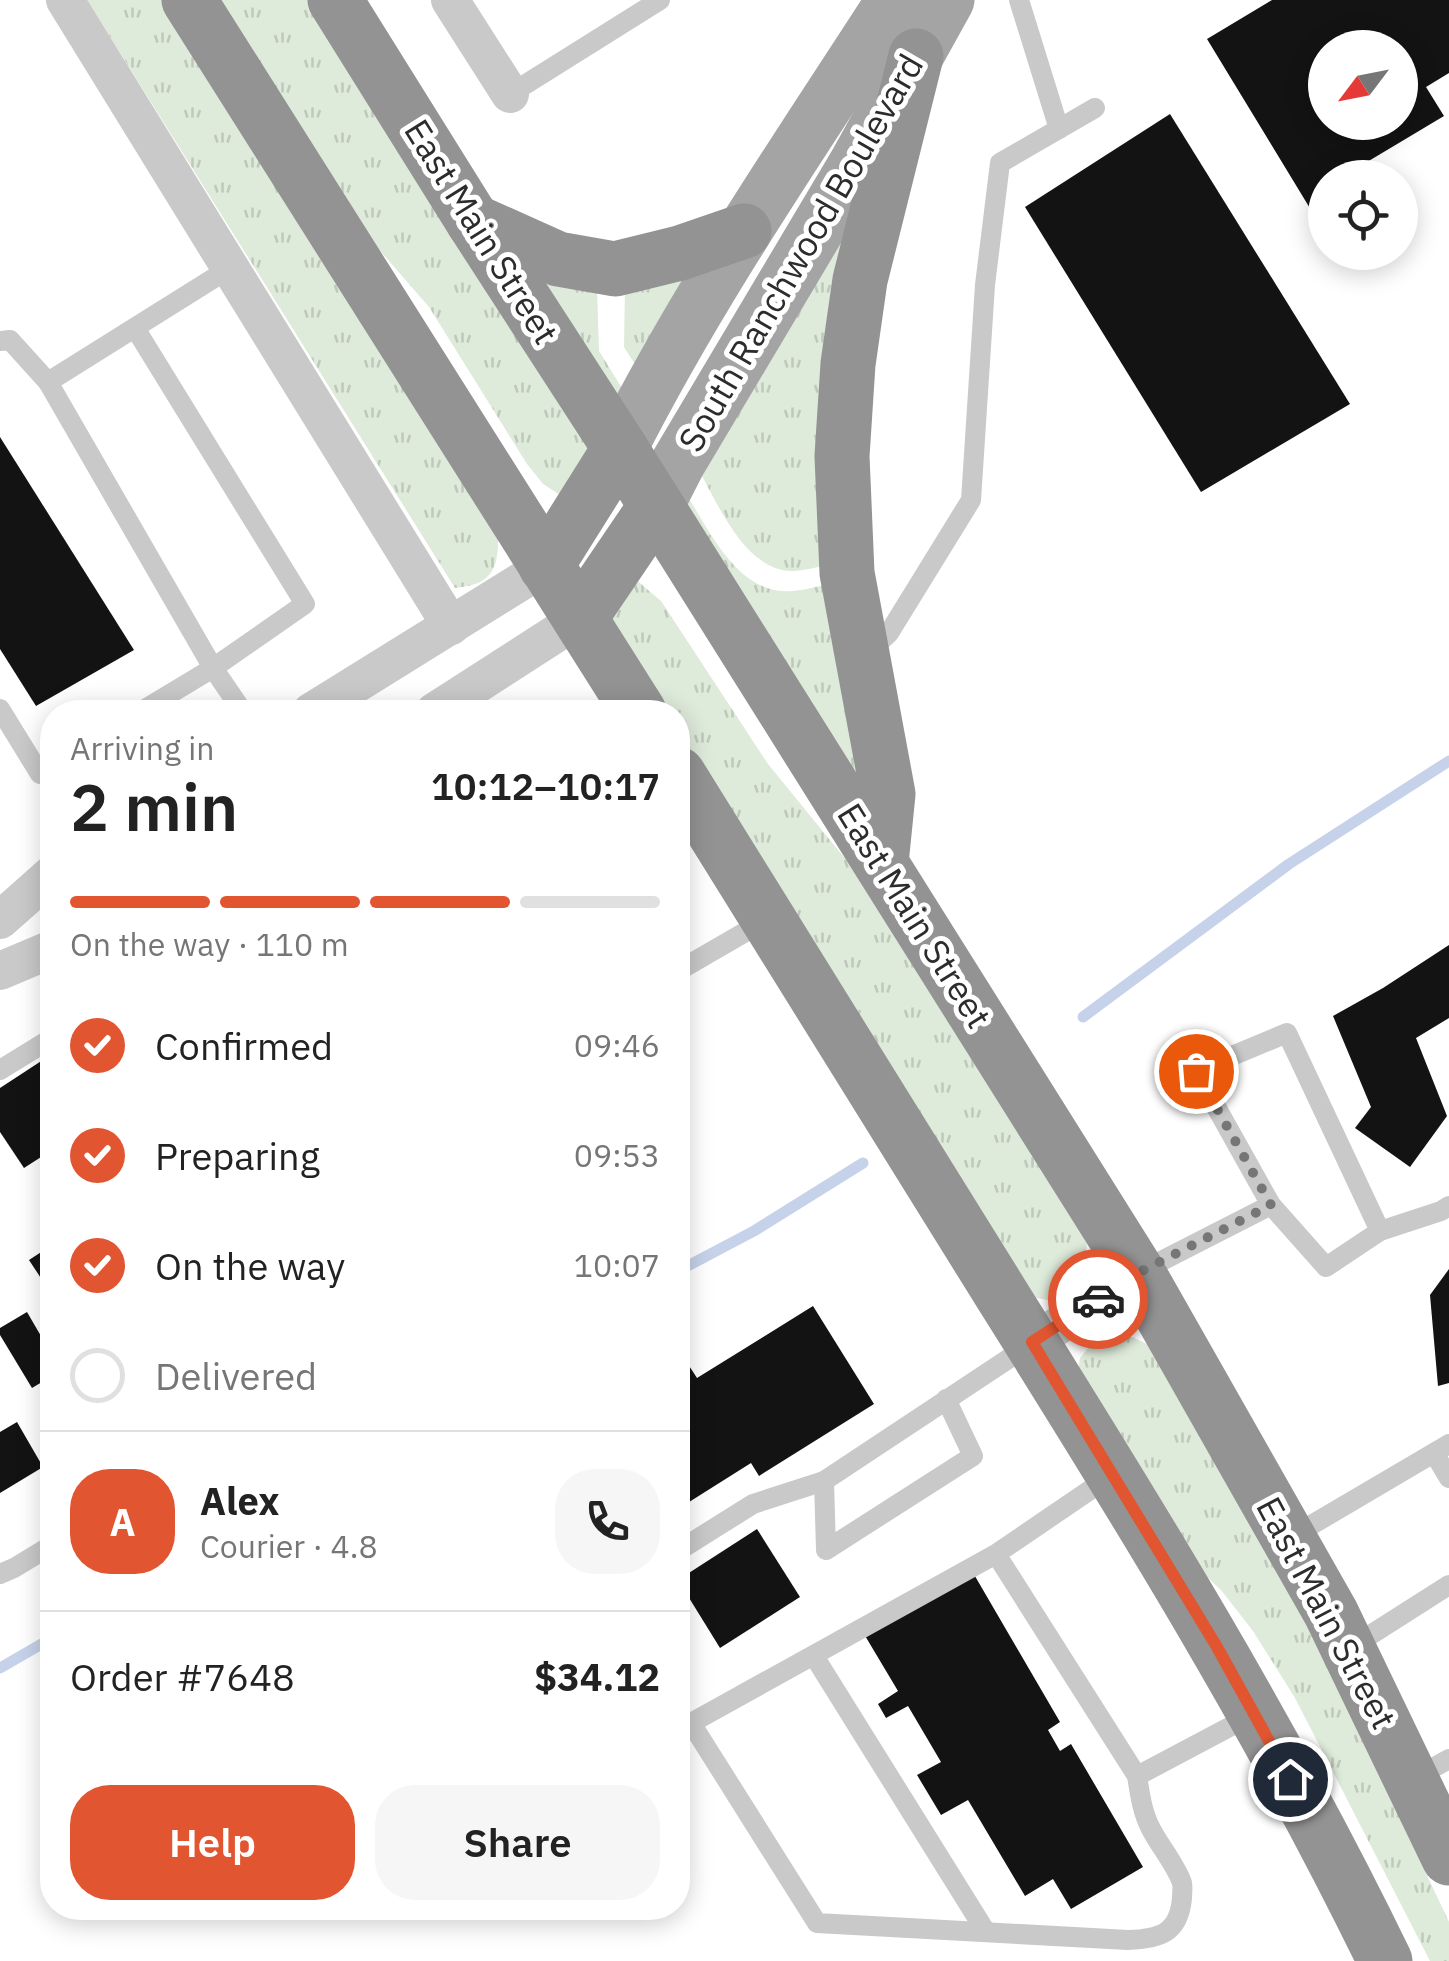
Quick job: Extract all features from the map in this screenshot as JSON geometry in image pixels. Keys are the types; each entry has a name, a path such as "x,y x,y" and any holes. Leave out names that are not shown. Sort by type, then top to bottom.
{"highway":[{"path":"189,0 631,700"},
{"name":"East Main Street","path":"335,0 1138,1273 1348,1649 1430,1769 1449,1858"},
{"path":"881,864 888,794 847,573 842,456 848,364 860,280 916,56"},
{"path":"473,221 558,258 614,269 680,254 744,231"},
{"path":"546,566 620,448"},
{"path":"580,618 656,506"},
{"path":"690,793 1217,1647 1384,1961"}],"main road":[{"name":"South Ranchwood Boulevard","path":"620,448 744,231 894,0"},
{"name":"South Ranchwood Boulevard","path":"656,506 947,0"}],"street":[{"path":"65,0 451,626"},
{"path":"450,0 510,94"},
{"path":"331,700 546,566"},
{"path":"453,700 580,618"},
{"path":"0,920 40,885"},
{"path":"0,971 40,953"},
{"path":"1032,1342 1138,1273"}],"lane":[{"path":"510,94 660,0"},
{"path":"1019,0 1059,129"},
{"path":"862,658 889,633 971,500 986,285 1000,163 1095,108"},
{"path":"48,382 230,268"},
{"path":"135,328 305,604 160,700"},
{"path":"0,341 10,340 48,382 235,700"},
{"path":"0,709 40,774"},
{"path":"690,964 768,919"},
{"path":"1380,1231 1287,1034 1196,1071 1271,1205 1326,1267 1380,1231 1449,1206"},
{"path":"0,1070 40,1045"},
{"path":"1138,1273 1271,1205"},
{"path":"690,1543 753,1504 824,1480 1032,1342"},
{"path":"824,1480 826,1550 973,1456 946,1400"},
{"path":"1288,1538 1442,1449 1449,1478"},
{"path":"996,1554 1136,1776 1142,1810 1183,1884 1181,1907 1170,1929 1158,1938 817,1923 691,1723 996,1554 1113,1474"},
{"path":"0,1574 40,1552"},
{"path":"1348,1649 1449,1585"},
{"path":"814,1656 986,1932"},
{"path":"1136,1776 1255,1714"}],"green space":[{"path":"87,0 165,0 498,533 495,565 485,579 455,588"},
{"path":"213,0 308,0 589,450 571,502 543,484 527,464 429,307 343,208"},
{"path":"867,173 827,565 795,571 777,569 762,561 735,533 697,467"},
{"path":"690,274 641,374 624,347 625,287"},
{"path":"553,277 597,288 599,351 630,401 612,397 544,289"},
{"path":"684,491 727,558 756,583 773,590 793,591 832,583 865,801 679,504"},
{"path":"634,578 661,601 768,764 847,861 1087,1242 1081,1271 1065,1297 1047,1300 1026,1296 690,763 690,700 650,700 613,642 612,612"},
{"path":"1122,1332 1155,1348 1296,1598 1449,1922 1449,1961 1430,1961 1295,1698 1253,1631 1221,1590 1183,1555 1076,1383 1080,1358 1099,1335"}],"building":[{"path":"1272,0 1449,0 1449,73 1426,87 1444,116 1418,132 1418,30 1308,30 1308,140 1404,140 1370,160 1308,160 1308,205 1207,39"},
{"path":"1170,114 1350,404 1201,492 1025,207"},
{"path":"0,437 134,650 46,700 40,700 36,706 0,649"},
{"path":"1449,945 1449,1018 1416,1038 1447,1116 1410,1167 1355,1128 1371,1107 1333,1016"},
{"path":"40,1062 40,1158 24,1168 0,1132 0,1088"},
{"path":"40,1253 40,1277 29,1260"},
{"path":"1449,1269 1449,1383 1438,1386 1430,1295"},
{"path":"813,1306 874,1404 759,1476 751,1463 690,1501 690,1367 697,1378"},
{"path":"27,1312 40,1334 40,1383 32,1388 0,1335 0,1328"},
{"path":"17,1422 40,1462 40,1469 0,1493 0,1432"},
{"path":"757,1529 800,1597 720,1648 690,1599 690,1572"},
{"path":"972,1571 1060,1722 1048,1730 1060,1751 1071,1744 1143,1867 1071,1909 1053,1879 1025,1896 968,1800 941,1815 917,1775 941,1762 908,1706 886,1718 878,1704 898,1691 864,1634"}],"waterway":[{"path":"1083,1017 1289,864 1449,761"},
{"path":"690,1265 754,1231 863,1163"},
{"path":"0,1668 40,1645"}],"way so far":[{"path":"1098,1299 1138,1273 1271,1205 1196,1071"}],"route":[{"path":"1098,1299 1032,1342 1217,1647 1290,1779"}]}
